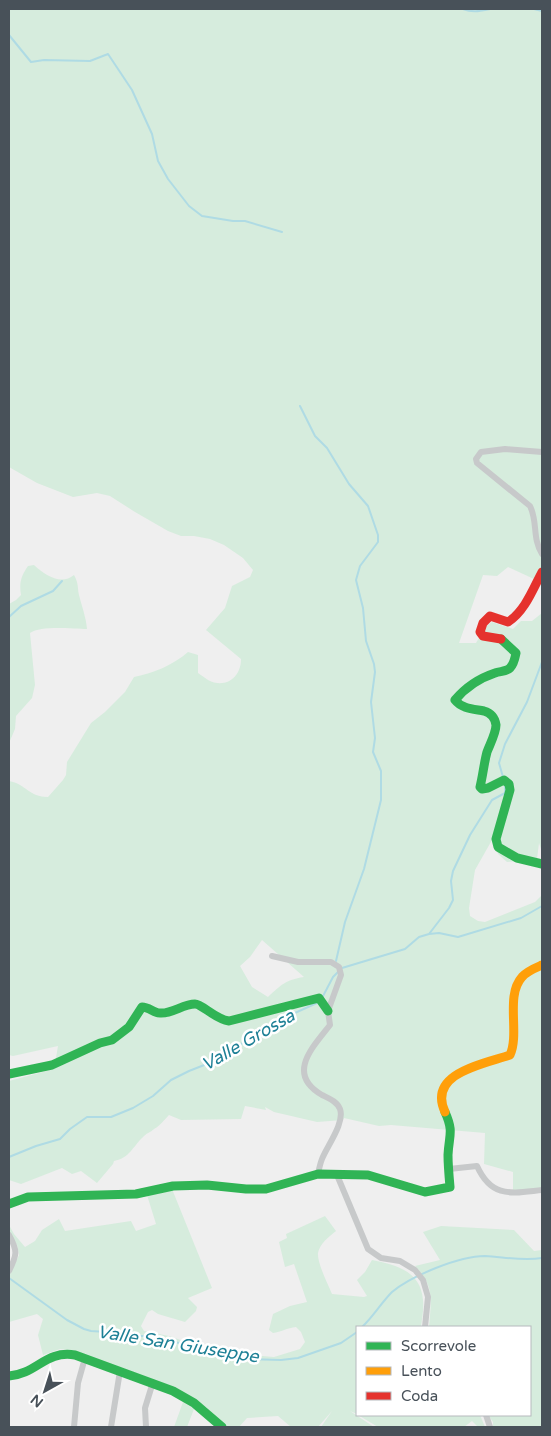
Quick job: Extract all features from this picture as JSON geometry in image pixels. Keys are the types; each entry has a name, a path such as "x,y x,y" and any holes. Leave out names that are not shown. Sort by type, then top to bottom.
{"street":[{"path":"542,452 505,449 481,452 476,459 477,463 530,506 536,545 542,554"},
{"path":"542,572 513,620 508,622 490,616 481,625 480,632 483,636 499,637 512,647 516,653 515,661 507,670 498,671 462,692 456,700 458,704 464,707 492,714 496,726 486,753 485,768 480,787 487,790 504,780 509,784 510,790 496,839 498,847 517,858 542,864"},
{"path":"272,956 298,962 331,962 339,967 341,975 328,1011"},
{"path":"9,1204 28,1198 136,1194 173,1186 207,1185 266,1189 318,1174 337,1176 368,1175 425,1192 450,1187 450,1124 440,1102 442,1091 447,1081 462,1071 510,1055 513,1048 514,995 518,982 524,974 542,965"},
{"path":"9,1074 52,1065 100,1043 112,1040 130,1027 142,1007 148,1007 160,1013 194,1004 201,1006 221,1020 229,1022 319,998 328,1011 330,1025 316,1042 303,1065 306,1081 311,1088 336,1103 340,1109 341,1118 322,1159 318,1174"},
{"path":"449,1169 477,1166 482,1178 502,1192 542,1190"},
{"path":"337,1176 368,1249 380,1258 400,1261 415,1270 423,1280 428,1296 426,1326"},
{"path":"9,1235 16,1247 16,1257 9,1271"},
{"path":"9,1376 16,1376 38,1366 49,1358 61,1354 85,1358 170,1388 192,1401 222,1427"},
{"path":"74,1427 78,1384 85,1358"},
{"path":"111,1427 120,1371"},
{"path":"146,1427 145,1408 153,1382"}],"green space":[{"path":"9,9 542,9 542,570 534,579 508,567 497,576 483,575 459,643 476,643 485,627 492,622 513,629 521,621 532,621 542,613 542,852 539,843 537,859 507,862 498,854 492,840 475,870 469,908 470,916 478,921 485,922 535,902 542,895 542,1187 527,1194 513,1195 513,1172 484,1164 485,1133 391,1125 379,1126 344,1118 343,1120 317,1122 274,1112 265,1107 266,1110 245,1106 241,1119 181,1120 169,1115 144,1136 128,1154 114,1161 97,1183 81,1171 72,1174 62,1168 21,1184 9,1180 9,1081 54,1069 58,1046 13,1056 9,1055 9,781 20,785 36,795 48,797 66,775 67,762 91,723 125,692 134,677 163,668 188,652 198,655 198,673 208,680 220,683 231,680 238,672 241,659 206,630 225,608 232,586 250,577 253,570 243,558 224,545 210,539 181,536 168,531 110,496 97,493 73,497 37,483 9,467","holes":["262,940 304,977 284,984 268,997 252,987 240,966 250,957"]},
{"path":"34,565 53,578 64,579 74,575 87,629 49,628 30,633 35,685 32,698 16,716 15,729 9,743 9,604 21,595 20,583 22,576 28,566"},
{"path":"172,1189 212,1288 188,1298 197,1307 196,1311 185,1322 158,1314 152,1310 148,1312 141,1326 144,1331 228,1353 274,1357 300,1349 305,1342 301,1332 296,1327 273,1333 269,1330 273,1314 290,1306 307,1302 294,1264 285,1267 279,1242 287,1238 286,1234 325,1216 336,1231 325,1240 318,1253 318,1257 332,1294 367,1296 357,1280 365,1272 372,1260 398,1267 406,1271 418,1282 423,1300 421,1326 356,1326 356,1414 350,1411 374,1427 321,1427 332,1411 318,1427 291,1427 278,1416 247,1418 239,1427 227,1427 206,1407 177,1388 75,1351 60,1349 43,1355 38,1335 43,1319 37,1314 9,1322 9,1276 19,1255 17,1245 9,1231 9,1225 25,1247 35,1241 42,1230 59,1219 65,1231 131,1221 136,1231 156,1224 147,1195"},
{"path":"441,1226 514,1230 534,1251 542,1250 542,1427 493,1427 493,1422 489,1416 531,1416 531,1326 429,1326 431,1302 429,1287 415,1266 440,1260 423,1232"},
{"path":"183,1402 194,1409 187,1427 174,1427"},
{"path":"360,1416 480,1416 485,1427 478,1427 472,1421 464,1427 378,1427"}],"waterway":[{"path":"463,9 473,11 490,9"},
{"path":"534,9 542,11"},
{"path":"9,35 31,62 44,60 90,61 108,54 132,90 152,134 158,161 168,179 189,206 202,216 245,221 282,232"},
{"path":"300,406 315,436 327,448 349,484 368,506 378,535 378,542 360,566 356,580 363,608 366,641 375,672 371,702 375,738 373,752 381,771 381,800 364,869 345,922 336,961"},
{"path":"9,617 21,606 53,591 62,581"},
{"name":"Valle Grossa","path":"503,777 499,763 505,744 527,702 542,662"},
{"name":"Valle Grossa","path":"322,998 333,977 342,968 405,949 419,937 429,934 453,900 451,881 453,871 470,835 492,800 505,793 505,786"},
{"path":"429,934 439,933 458,937 521,918 542,906"},
{"name":"Valle Grossa","path":"9,1157 60,1139 87,1117 111,1117 133,1108 153,1096 171,1080 222,1058 266,1026 317,1003"},
{"name":"Valle San Giuseppe","path":"363,1326 392,1292 400,1286 449,1263 485,1256 527,1259 542,1258"},
{"name":"Valle San Giuseppe","path":"9,1278 67,1320 84,1329 115,1335 145,1336 161,1342 183,1343 209,1352 247,1359 281,1360 298,1358 341,1343 356,1333"}],"traffic: fast":[{"path":"501,639 516,653 511,666 507,670 489,675 478,681 463,691 455,700 465,707 489,713 496,725 487,752 480,787 482,789 488,788 504,780 509,784 510,790 496,839 498,847 517,858 542,864"},
{"path":"9,1074 52,1065 100,1043 112,1040 129,1027 142,1007 158,1013 164,1013 195,1004 219,1018 229,1021 319,998 328,1011"},
{"path":"9,1204 28,1197 136,1194 173,1186 207,1185 266,1189 318,1174 368,1175 425,1192 450,1187 448,1155 450,1129 445,1112"},
{"path":"9,1376 27,1371 56,1356 65,1354 75,1355 173,1391 194,1403 222,1427"}],"traffic: slow":[{"path":"445,1112 442,1099 444,1088 451,1079 473,1067 510,1055 513,1046 513,1004 517,985 526,973 542,965"}],"traffic: jam":[{"path":"501,639 483,636 480,632 483,623 490,616 508,622 514,617 528,599 542,572"}]}
